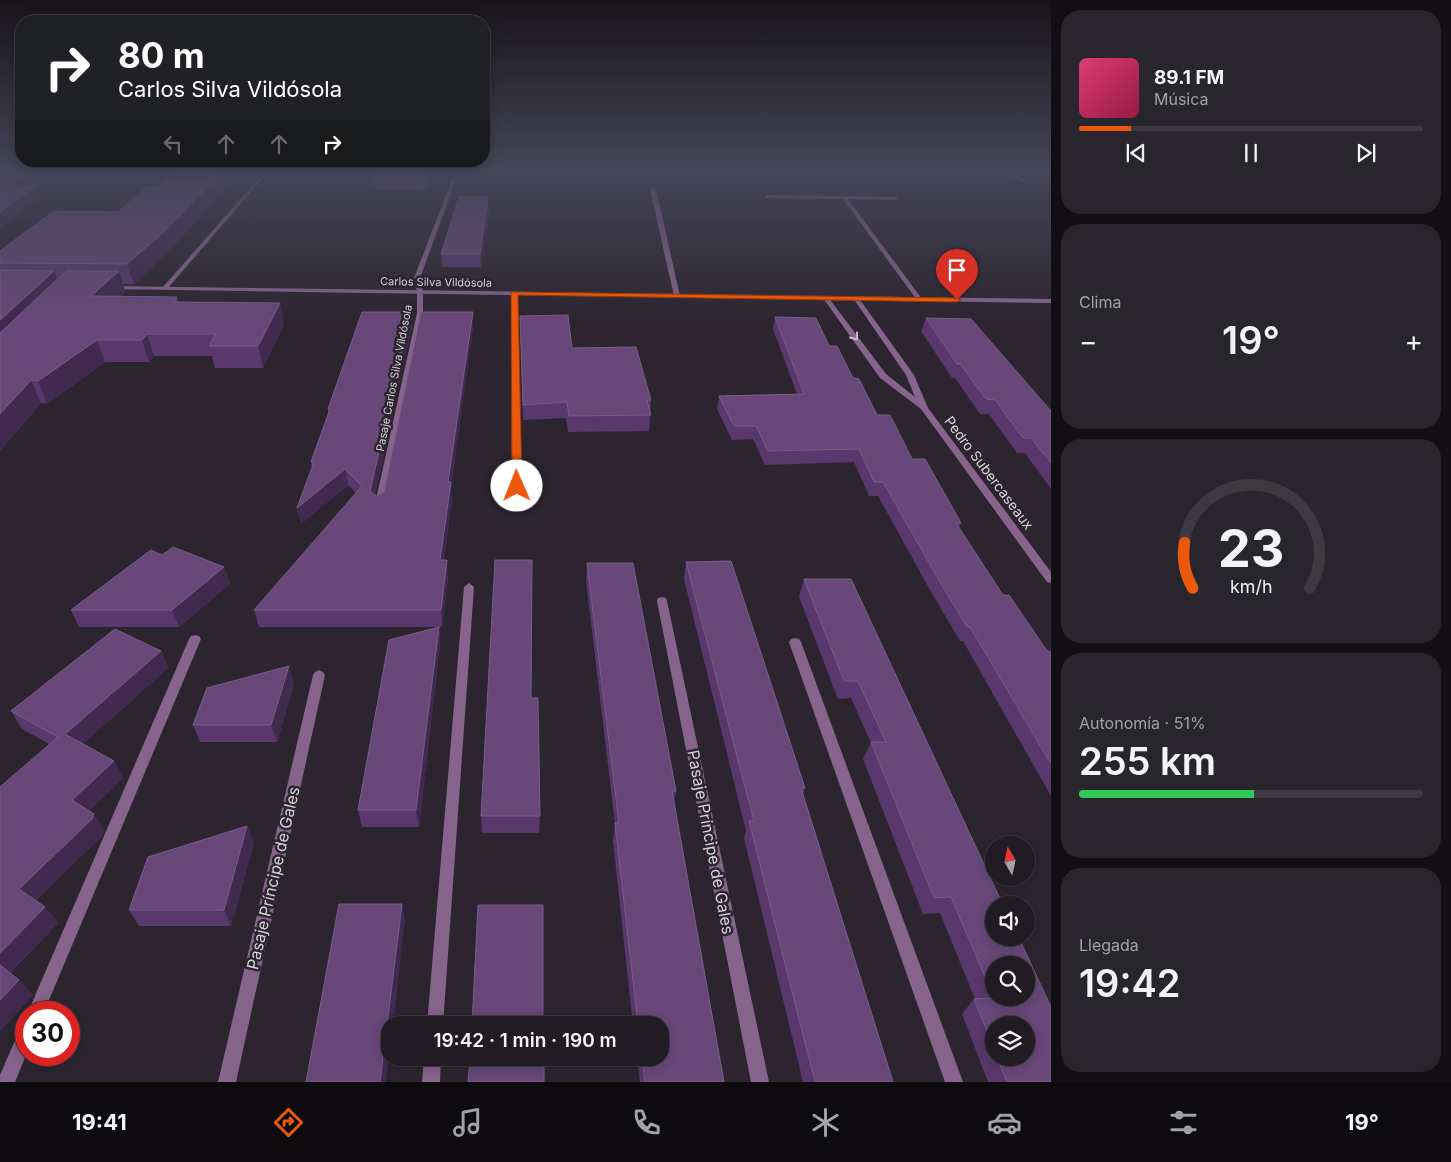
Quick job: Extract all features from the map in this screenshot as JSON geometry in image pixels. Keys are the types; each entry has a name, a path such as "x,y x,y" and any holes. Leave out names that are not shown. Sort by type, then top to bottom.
{"street":[{"path":"165,288 225,219"},
{"name":"Pasaje Carlos Silva Vildósola","path":"379,508 420,313 420,292 417,278 439,219"},
{"path":"659,219 677,296"},
{"path":"861,219 919,299"},
{"name":"Carlos Silva Vildósola","path":"99,287 1051,301"},
{"path":"514,293 517,486"},
{"name":"Pedro Subercaseaux","path":"826,298 883,376 924,408"},
{"name":"Pedro Subercaseaux","path":"856,298 910,375 924,408 1051,579"},
{"path":"436,1016 468,587"},
{"name":"Pasaje Príncipe de Gales","path":"662,601 760,1082"},
{"path":"41,1001 195,639"},
{"path":"795,642 954,1082"},
{"name":"Pasaje Príncipe de Gales","path":"227,1082 319,675"},
{"path":"6,1082 15,1061"},
{"path":"431,1082 432,1066"}],"building":[{"path":"43,219 176,219 127,264 0,263 0,251"},
{"path":"452,219 485,219 480,254 441,254"},
{"path":"0,270 54,271 0,320"},
{"path":"66,271 119,271 91,296 177,297 173,302 280,303 258,346 209,346 216,334 147,334 142,340 97,340 38,381 31,380 0,414 0,333"},
{"path":"362,312 411,312 370,491 376,496 384,492 421,312 473,312 448,482 451,482 440,560 447,560 441,610 254,610 362,486 345,469 297,508 314,462 311,462 330,409 328,409"},
{"path":"568,315 572,348 636,347 651,400 647,400 651,415 569,416 567,402 523,405 520,316"},
{"path":"775,317 816,318 829,346 837,346 853,378 859,379 877,415 890,415 912,459 925,459 961,523 956,523 1003,595 1009,595 1047,651 1050,651 1051,764 970,627 967,627 936,575 883,482 874,482 859,449 768,451 756,426 734,426 719,396 804,394"},
{"path":"926,318 971,319 1051,411 1051,463 1031,438 1023,438 995,400 986,399 960,364 957,364"},
{"path":"173,547 224,567 172,610 71,610 151,550 162,555"},
{"path":"495,560 532,560 531,698 538,698 540,816 481,816"},
{"path":"731,561 805,788 801,788 893,1082 815,1082 749,821 754,821 686,562"},
{"path":"587,563 633,563 676,791 672,791 724,1082 645,1082 643,1066 669,1066 669,1016 637,1016 615,823 619,823"},
{"path":"804,579 851,579 985,866 985,886 994,886 999,896 985,896 985,946 1023,946 1027,956 985,956 985,977 951,897 934,898 871,742 886,742 858,681 844,681"},
{"path":"439,627 416,810 358,810 389,640"},
{"path":"115,629 161,651 65,734 114,761 72,800 94,814 92,819 19,889 45,907 0,953 0,787 58,737 11,711"},
{"path":"289,666 271,725 193,725 207,688"},
{"path":"247,826 224,910 129,910 148,857"},
{"path":"339,904 402,904 388,1016 381,1016 382,1066 380,1082 306,1082"},
{"path":"478,905 543,905 543,1016 472,1016"},
{"path":"0,965 19,980 0,1000"},
{"path":"1035,972 1051,1007 1051,1082 1007,1082 1000,1066 1035,1066 1035,1016 985,1016 985,1026 974,999 985,998 985,1006 1035,1006"},
{"path":"469,1066 544,1066 544,1082 468,1082"}],"route":[{"path":"517,486 514,293 957,300"}]}
